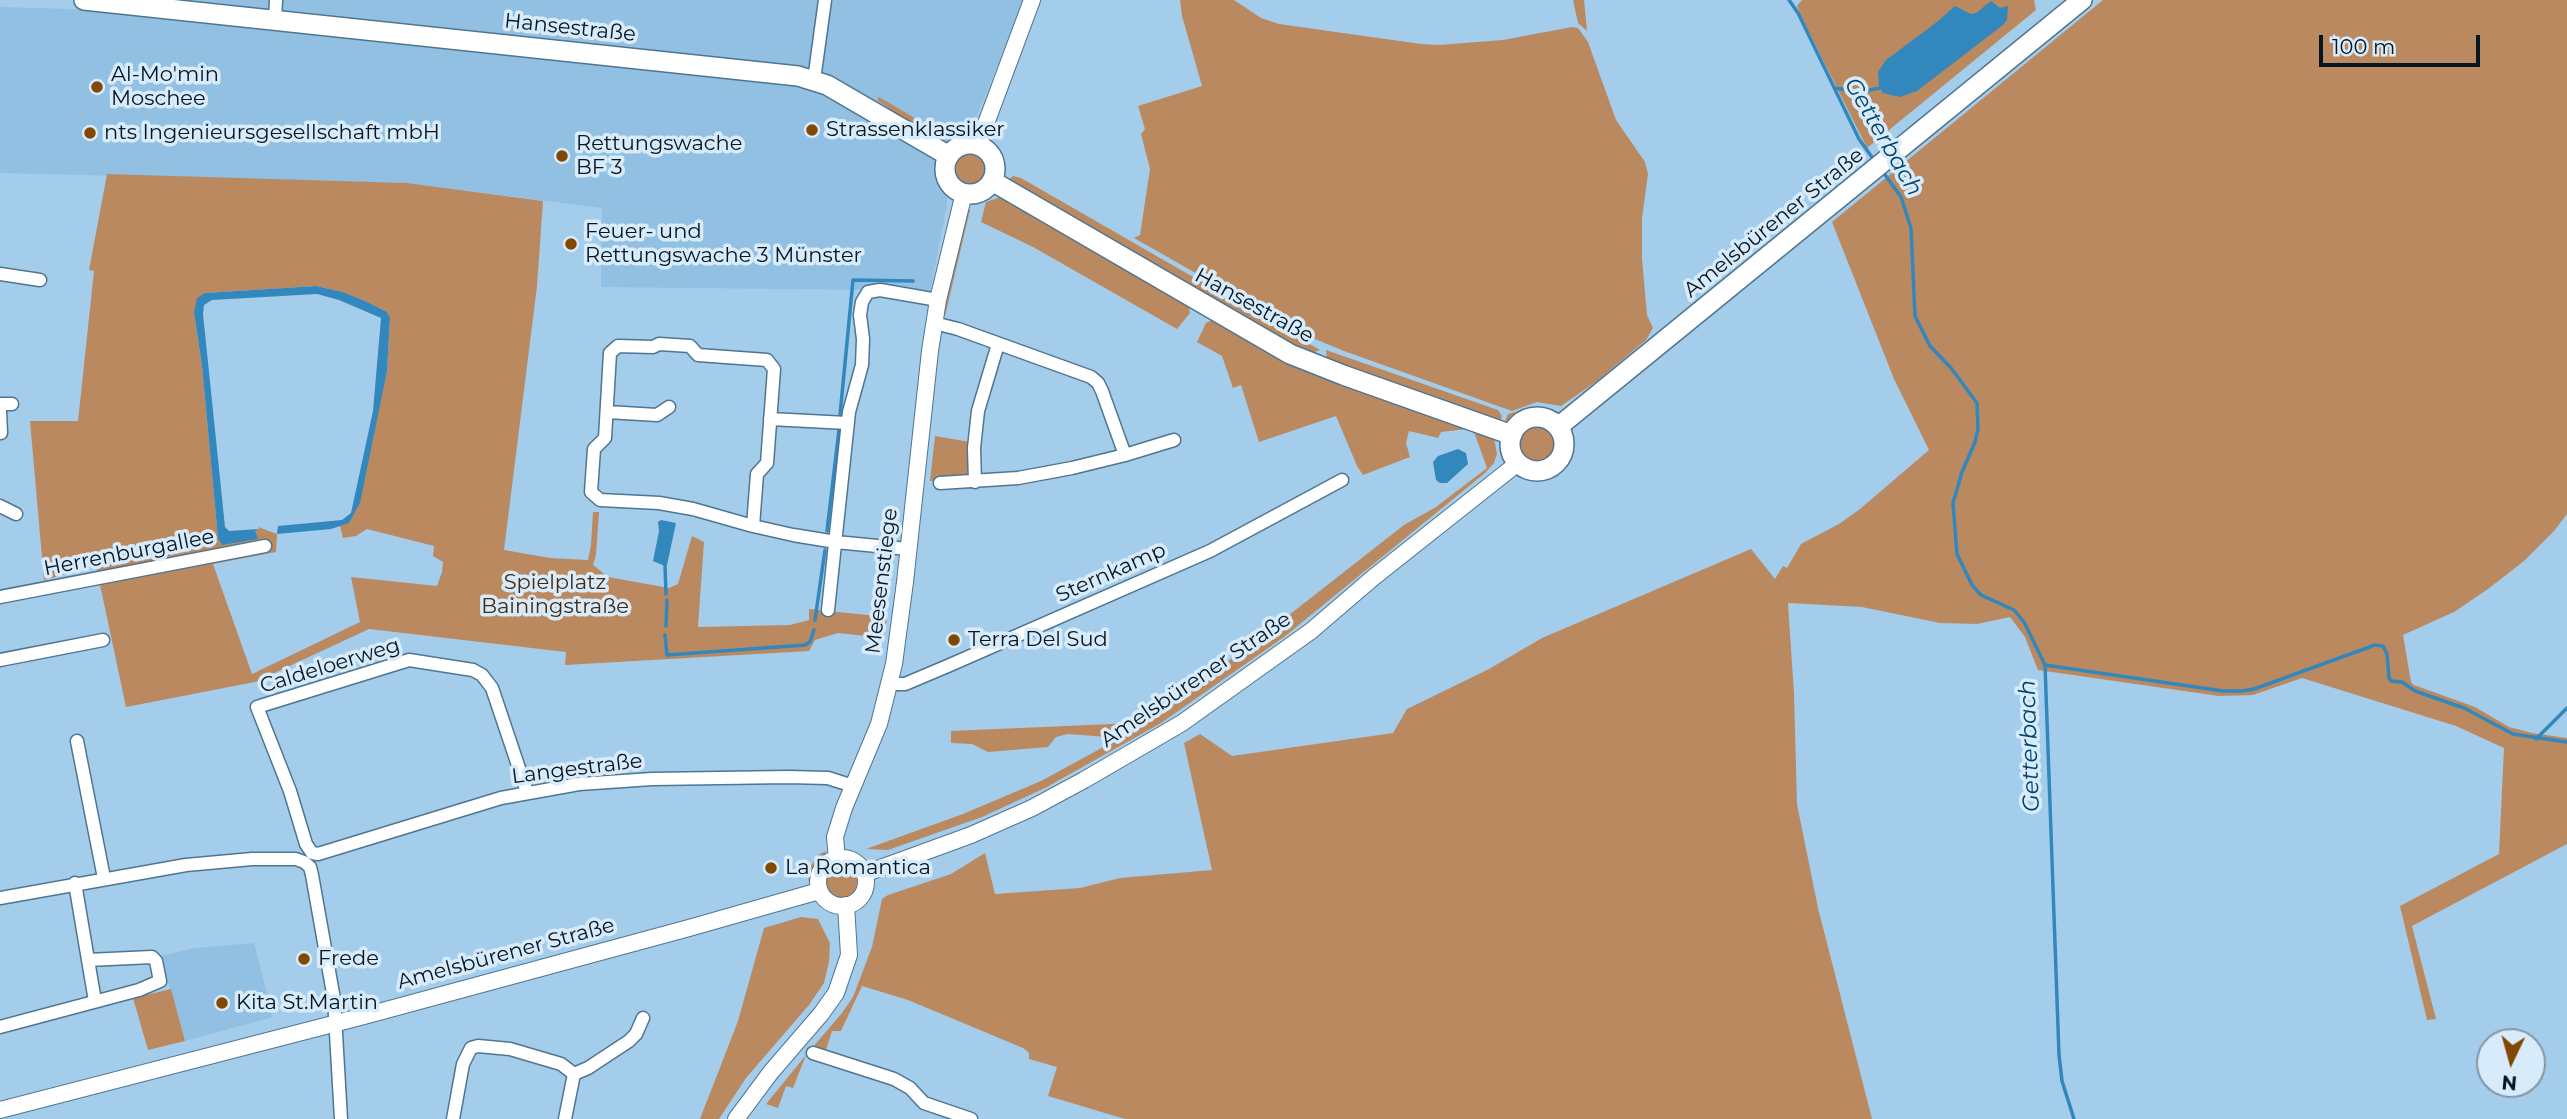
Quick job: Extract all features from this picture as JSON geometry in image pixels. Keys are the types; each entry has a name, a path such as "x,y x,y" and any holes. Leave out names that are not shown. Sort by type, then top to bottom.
{"main road":[{"name":"Hansestraße","path":"84,0 275,10 814,80 949,156"},
{"name":"Amelsbürener Straße","path":"1558,427 2082,0"},
{"path":"964,145 978,145 988,151 995,163 992,181 981,191 964,193 956,189 947,177 946,163 949,156 964,145"},
{"name":"Hansestraße","path":"992,181 1290,354 1512,435"},
{"path":"1533,418 1543,418 1558,427 1564,446 1555,465 1536,471 1518,463 1511,449 1512,435 1517,426 1533,418"}],"street":[{"path":"814,80 825,0"},
{"path":"978,145 1032,0"},
{"name":"Meesenstiege","path":"837,859 835,838 879,724 890,684 934,323 964,193"},
{"path":"0,274 40,280"},
{"path":"828,610 848,423 862,365 862,302 868,292 880,290 938,300"},
{"path":"934,323 1083,374 1098,383 1125,455"},
{"path":"753,526 757,474 767,463 774,369 767,360 698,355 690,346 659,344 653,348 618,345 610,353 605,438 594,449 591,492 600,500 659,503 753,526 836,542 908,549"},
{"path":"975,482 974,448 978,411 998,344"},
{"path":"607,412 657,415 669,407"},
{"path":"0,411 1,433"},
{"path":"770,419 848,423"},
{"path":"940,483 975,482 1046,473 1125,455 1174,440"},
{"name":"Amelsbürener Straße","path":"864,874 959,840 1032,808 1182,723 1311,631 1374,577 1518,463"},
{"name":"Sternkamp","path":"890,684 905,684 938,671 1210,551 1342,480"},
{"path":"0,506 16,514"},
{"name":"Herrenburgallee","path":"0,597 265,546"},
{"path":"0,660 103,640"},
{"name":"Caldeloerweg","path":"341,1119 334,999 306,844 290,790 257,706 400,662 418,660 461,666 473,670 488,681 527,792"},
{"path":"77,741 104,878"},
{"name":"Langestraße","path":"0,898 104,878 232,860 308,857 527,792 617,780 709,777 828,778 853,786"},
{"path":"837,859 854,862 864,874 864,890 859,898 846,905 831,903 819,891 819,874 823,866 837,859"},
{"path":"75,883 95,1001"},
{"name":"Amelsbürener Straße","path":"0,1110 335,1024 819,891"},
{"path":"736,1119 836,993 849,955 846,905"},
{"path":"0,1027 155,985 160,981 156,961 152,957 88,960"},
{"path":"574,1074 629,1041 636,1034 643,1018"},
{"path":"453,1119 463,1064 471,1048 478,1046 510,1049 561,1064 574,1074"},
{"path":"813,1053 894,1079 910,1088 924,1103 971,1119"},
{"path":"565,1119 574,1074"}],"shaded area":[{"path":"127,0 1024,0 972,128 947,144 937,158 936,172 947,195 947,204 929,298 880,290 601,287 602,208 407,183 0,173 0,7 72,9 125,15"},
{"path":"1991,1 2000,8 2008,6 2007,20 2003,25 1917,91 1900,97 1883,93 1879,86 1878,72 1886,60 1955,6 1971,14"},
{"path":"316,286 343,292 365,301 387,312 390,318 387,371 360,503 349,523 331,529 277,534 278,526 342,520 351,513 373,411 381,318 339,300 317,294 212,300 204,305 203,314 225,527 229,531 259,529 255,531 258,539 222,545 218,538 202,366 194,312 197,298 205,293"},
{"path":"1458,449 1466,453 1468,464 1447,483 1440,483 1436,480 1433,462 1438,456"},
{"path":"661,520 676,523 665,566 653,561 659,531 658,522"},
{"name":"Kita St.Martin","path":"254,943 273,1017 185,1041 161,956 195,948"}],"green space":[{"path":"1180,0 1234,0 1261,18 1279,24 1421,44 1503,40 1578,28 1588,42 1616,120 1645,162 1648,174 1642,218 1642,259 1647,315 1653,328 1646,340 1597,381 1561,406 1537,402 1512,411 1303,334 1134,238 1140,235 1150,169 1141,134 1145,129 1138,106 1202,86"},
{"path":"1573,0 1584,0 1587,31 1578,23"},
{"path":"1802,0 2034,0 2036,10 1867,148 1800,14 1797,6"},
{"path":"2103,0 2567,0 2567,514 2524,561 2488,589 2454,612 2403,635 2411,682 2414,685 2475,707 2509,727 2567,738 2567,844 2412,926 2436,1019 2427,1020 2400,906 2499,854 2504,748 2456,726 2302,678 2253,695 2219,696 2038,670 2025,637 2010,617 1977,624 1940,623 1862,607 1788,603 1797,804 1818,908 1872,1119 1125,1119 1048,1096 1057,1067 1029,1059 1029,1053 1023,1048 908,1000 862,986 841,1031 832,1031 826,1050 833,1055 812,1048 853,997 872,947 882,899 888,895 951,874 985,853 995,894 1080,888 1120,878 1212,870 1184,743 1200,734 1232,756 1393,733 1407,709 1489,669 1542,638 1751,549 1775,579 1783,566 1787,568 1801,544 1839,524 1860,509 1929,450 1894,379 1832,222"},
{"path":"879,97 945,136 942,141 923,132 877,100"},
{"path":"970,153 981,158 986,169 981,180 970,185 959,180 954,169 959,158"},
{"name":"Spielplatz Bainingstraße","path":"107,174 407,183 543,201 537,286 504,550 550,558 588,560 593,512 599,512 593,565 608,577 669,588 678,584 692,536 704,542 698,627 790,625 809,620 809,609 887,617 884,638 838,633 815,640 809,651 565,665 566,652 369,629 255,682 126,707 96,566 44,580 30,421 78,421 94,271 89,270","holes":["316,286 343,292 387,312 390,319 387,371 349,522 340,526 343,538 356,536 367,529 434,546 433,556 443,562 442,572 437,586 351,577 360,622 252,674 213,564 276,552 277,534 258,527 255,531 218,538 202,366 194,312 205,293"]},
{"path":"1013,176 1021,178 1320,350 1309,354 1008,180"},
{"path":"1001,197 1188,302 1190,313 1177,329 1033,247 981,222 986,202"},
{"path":"968,209 970,210 945,316 943,314"},
{"path":"1216,318 1494,437 1497,454 1494,463 1284,637 1161,723 1045,788 982,817 888,850 866,849 963,814 1041,781 1120,738 1068,734 1056,737 1048,747 988,752 972,744 951,743 951,731 1135,723 1185,692 1252,644 1404,525 1436,507 1487,468 1474,432 1467,429 1441,432 1438,438 1409,431 1406,443 1410,457 1363,475 1336,416 1259,442 1241,385 1233,388 1222,356 1197,342 1206,323"},
{"path":"1326,350 1498,410 1502,416 1500,421 1327,361"},
{"path":"1530,408 1560,412 1534,412 1505,421 1508,414"},
{"path":"1538,424 1546,425 1552,430 1557,436 1557,452 1552,458 1546,463 1538,464 1530,463 1524,458 1519,452 1518,444 1519,436 1524,430 1530,425"},
{"path":"935,436 970,442 967,476 961,480 930,481"},
{"path":"826,851 823,861 808,882 811,866 818,855"},
{"path":"841,866 852,871 857,882 852,893 841,898 830,893 825,882 830,871"},
{"path":"801,917 818,919 830,943 824,983 809,1005 746,1078 719,1119 700,1119 738,1021 764,928"},
{"path":"171,989 185,1041 148,1050 133,998"},
{"path":"806,1055 793,1088 786,1086 778,1108 766,1104"}],"waterway":[{"name":"Getterbach","path":"1789,0 1798,13 1859,139 1874,160"},
{"path":"1835,88 1859,92 1880,88"},
{"name":"Getterbach","path":"1883,172 1901,197 1911,228 1915,316 1930,346 1951,368 1977,403 1978,429 1975,442 1953,503 1957,554 1972,585 1981,595 2014,610 2024,622 2045,665 2059,1055 2062,1081 2074,1119"},
{"path":"840,415 853,280 913,281"},
{"path":"827,531 839,430"},
{"path":"815,620 825,550"},
{"path":"665,566 666,594"},
{"path":"666,626 667,600"},
{"path":"665,635 667,655 805,645 810,642 814,630"},
{"path":"2045,665 2223,691 2242,691 2375,645 2383,646 2387,654 2391,681 2402,682 2415,691 2464,708 2513,734 2567,742"},
{"path":"2536,739 2567,708"}],"place":[{"name":"Al-Mo'min Moschee","path":"97,87"},
{"name":"Strassenklassiker","path":"812,130"},
{"name":"nts Ingenieursgesellschaft mbH","path":"90,133"},
{"name":"Rettungswache BF 3","path":"562,156"},
{"name":"Feuer- und Rettungswache 3 Münster","path":"571,244"},
{"name":"Terra Del Sud","path":"954,640"},
{"name":"La Romantica","path":"771,868"},
{"name":"Frede","path":"304,959"},
{"name":"Kita St.Martin","path":"222,1003"}]}
